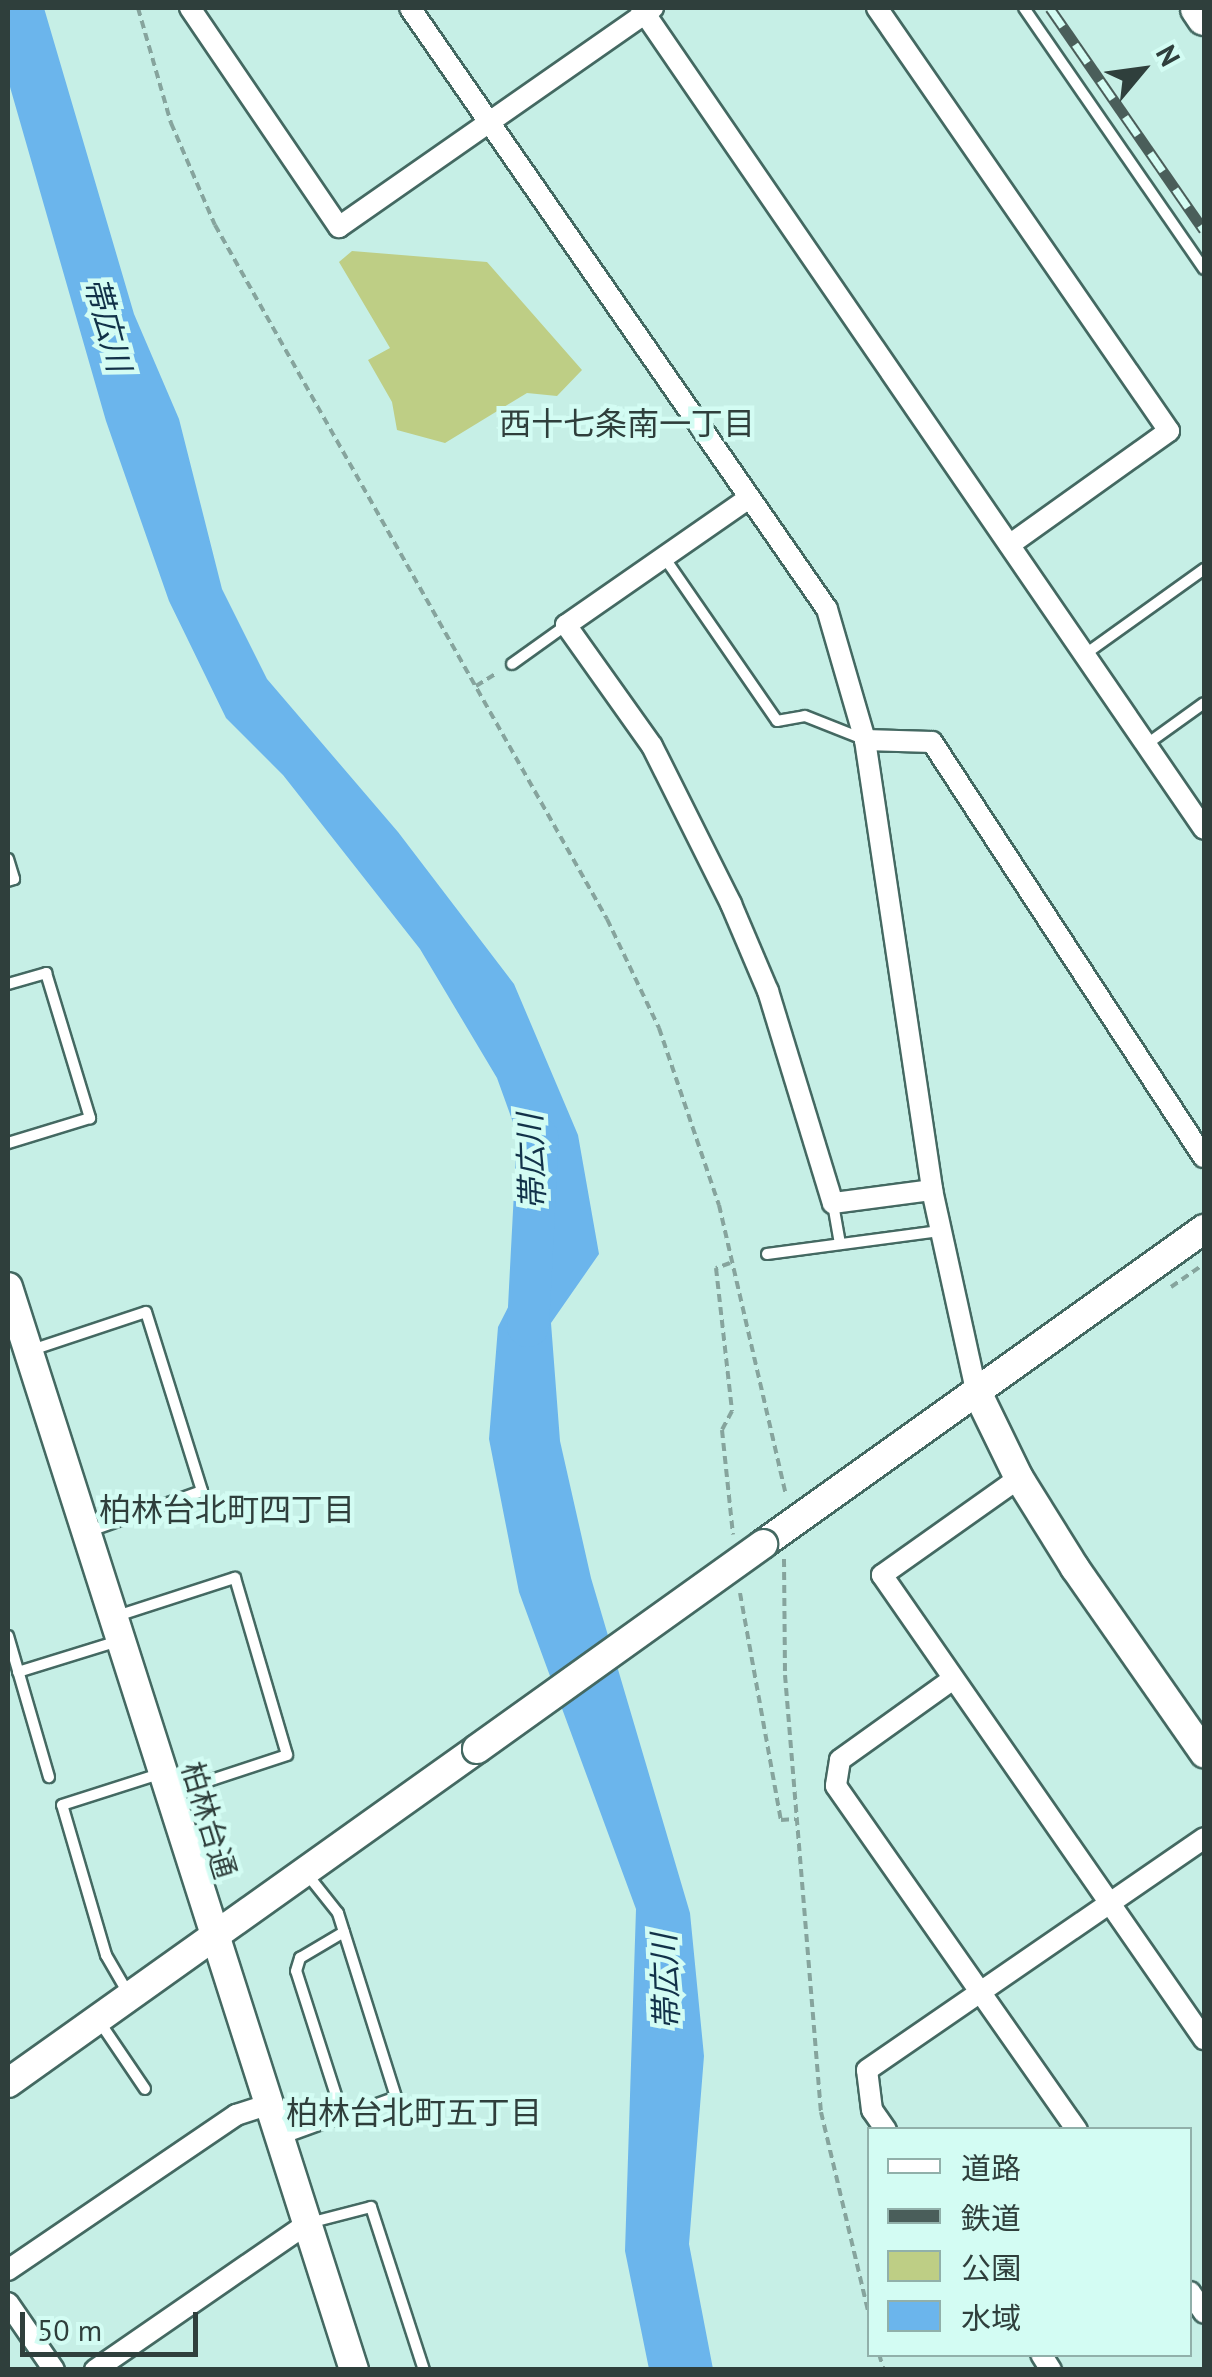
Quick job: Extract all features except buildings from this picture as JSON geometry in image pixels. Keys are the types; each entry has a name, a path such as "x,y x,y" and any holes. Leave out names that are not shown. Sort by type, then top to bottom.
{"highway":[{"path":"1198,8 1204,17"}],"street":[{"path":"190,8 339,227 647,9 1204,829"},
{"path":"410,8 827,609 864,740 939,1231 976,1390 1019,1478 1204,1753"},
{"path":"877,8 1169,431 1009,545"},
{"path":"749,498 566,625 652,746 731,904 768,991 833,1203 932,1190"},
{"path":"864,740 932,742 1204,1157"},
{"path":"8,2083 214,1941 1204,1229"},
{"name":"柏林台通","path":"8,1288 354,2370"},
{"path":"1019,1478 882,1575 1204,2039"},
{"path":"953,1679 840,1760 836,1786 1075,2127"},
{"path":"884,2127 872,2110 867,2070 1204,1838"},
{"path":"8,2270 236,2115 269,2104"},
{"path":"94,2370 308,2223"},
{"path":"8,2302 54,2370"}],"lane":[{"path":"1024,8 1204,270"},
{"path":"664,557 777,720 806,716 864,740"},
{"path":"1084,655 1204,569"},
{"path":"512,664 566,625"},
{"path":"1148,744 1204,704"},
{"path":"8,859 14,879 8,881"},
{"path":"8,984 46,973 90,1118 8,1143"},
{"path":"833,1203 840,1243"},
{"path":"766,1254 939,1231"},
{"path":"28,1352 146,1312 202,1490 85,1532"},
{"path":"18,1672 235,1578 287,1754 62,1805 106,1955 131,1998"},
{"path":"8,1636 49,1777"},
{"path":"280,2139 396,2098 338,1913 306,1874"},
{"path":"343,2116 296,1972 300,1958 344,1932"},
{"path":"98,2020 145,2089"},
{"path":"308,2223 371,2207 424,2370"}],"path":[{"path":"138,8 171,123 215,224 608,919 658,1028 719,1205 785,1496 800,1485"},
{"path":"476,686 512,664"}],"green space":[{"path":"352,251 487,262 582,370 557,396 527,393 445,443 397,430 392,402 368,360 390,348 339,262"}],"water":[{"path":"8,8 44,8 134,314 179,419 222,589 267,679 398,832 514,984 578,1135 599,1254 551,1323 560,1441 591,1578 690,1913 704,2056 689,2244 713,2369 649,2369 625,2251 636,1909 519,1592 489,1439 498,1327 550,1225 497,1078 420,949 283,775 226,718 169,601 106,421 8,80"}],"waterway":[{"name":"帯広川","path":"528,1326 538,1138"}],"railway":[{"path":"1050,8 1204,230"}],"district":[{"name":"西十七条南一丁目","path":"627,423"},
{"name":"柏林台北町四丁目","path":"227,1509"},
{"name":"柏林台北町五丁目","path":"414,2112"}]}
